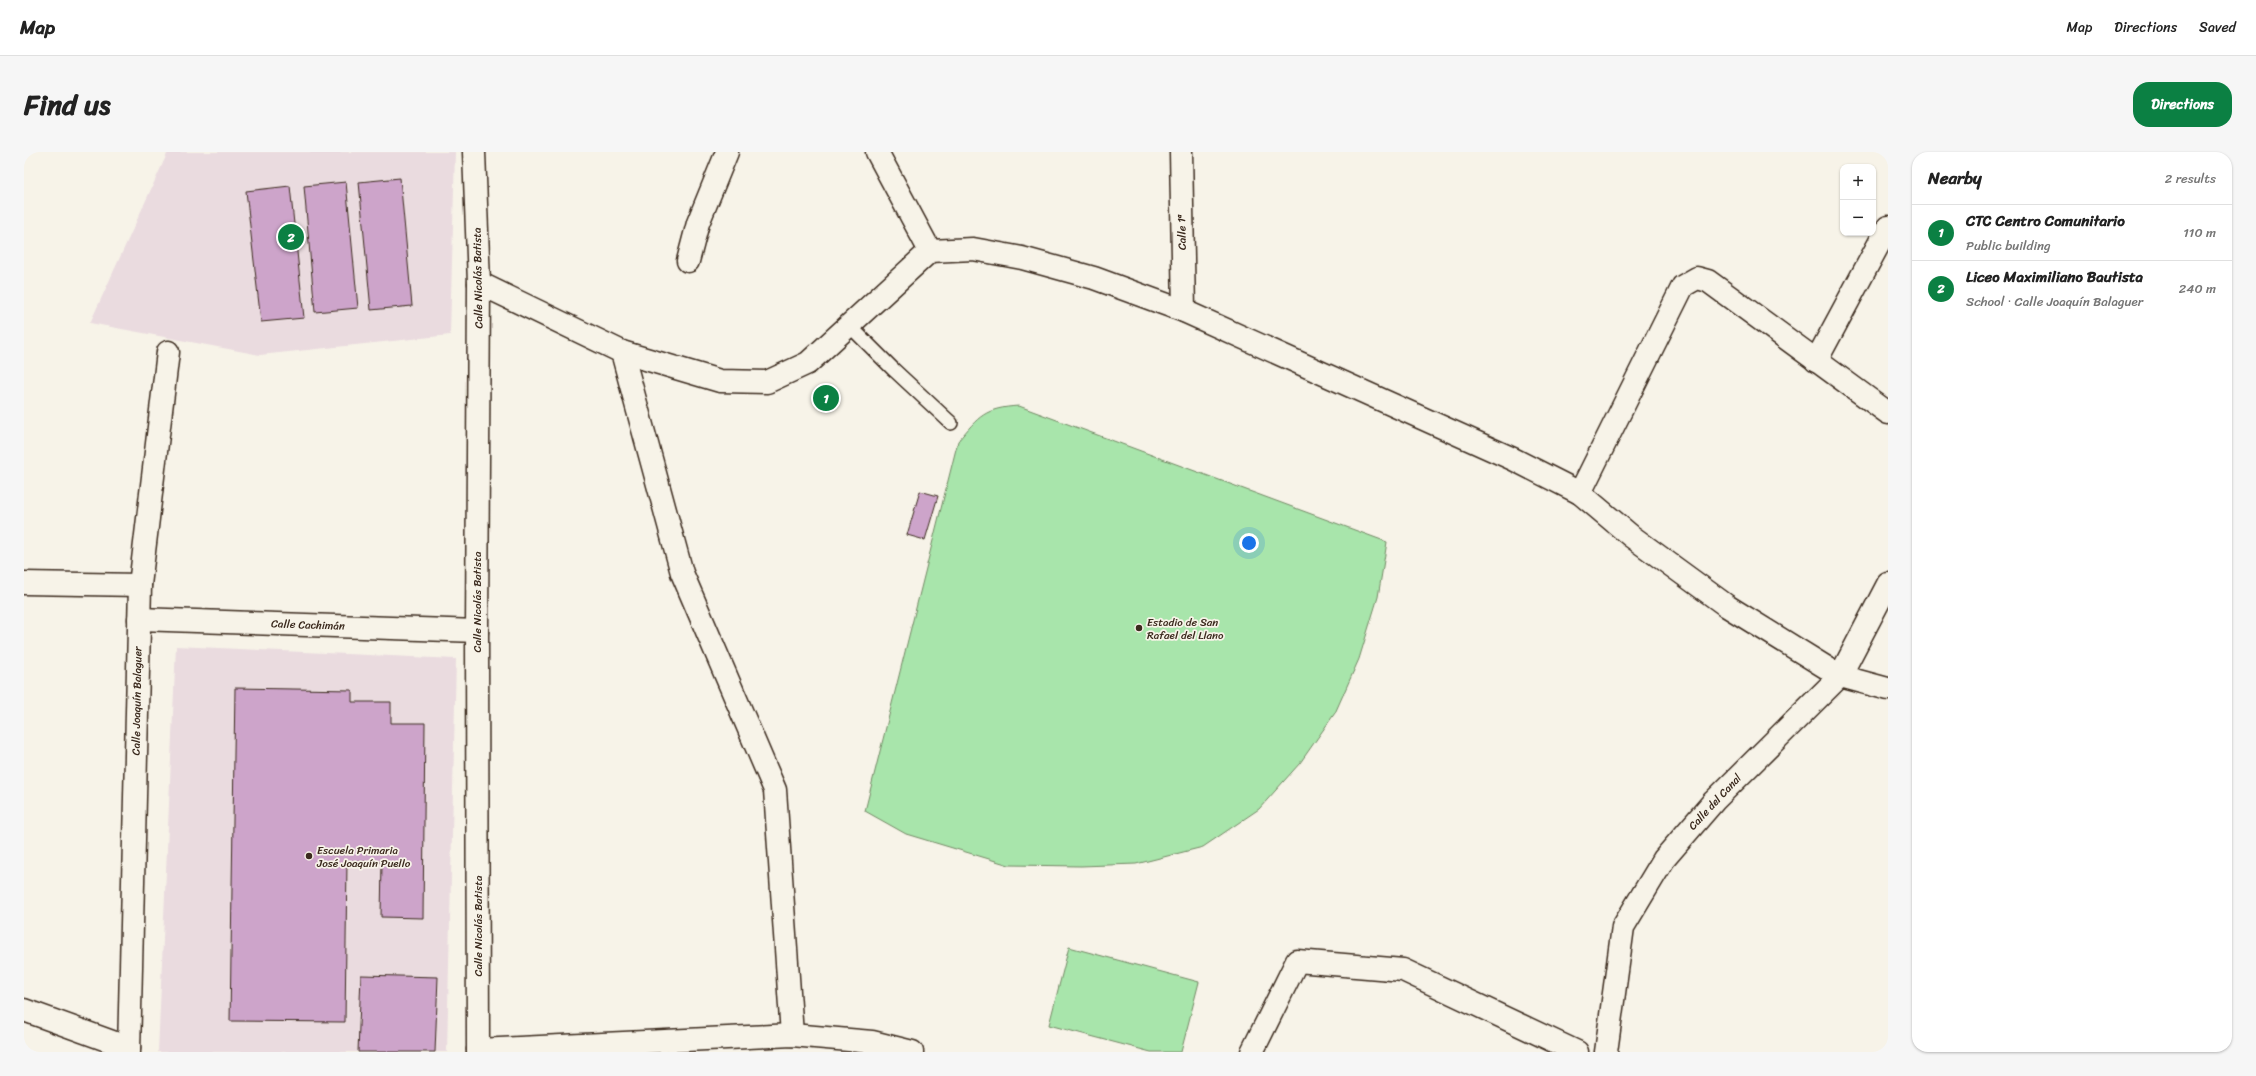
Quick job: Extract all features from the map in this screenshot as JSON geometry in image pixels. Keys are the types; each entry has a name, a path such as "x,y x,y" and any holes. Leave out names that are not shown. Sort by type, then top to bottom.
{"street":[{"name":"Calle Nicolás Batista","path":"474,152 479,283 477,631 478,1051"},
{"path":"688,262 698,223 727,152"},
{"path":"878,152 930,252"},
{"name":"Calle 1ª","path":"1181,152 1184,311"},
{"path":"1816,361 1888,227"},
{"path":"479,283 622,352 720,381 767,382 808,363 930,252 973,249 1022,258 1094,278 1184,311 1513,459 1580,493 1631,536 1727,606 1840,676 1888,689"},
{"path":"1580,493 1683,286 1689,280 1697,278 1708,281 1888,413"},
{"name":"Calle Joaquín Balaguer","path":"129,1050 140,585 168,352"},
{"path":"622,352 682,573 775,790 792,1036"},
{"path":"24,583 140,585"},
{"name":"Calle del Canal","path":"1606,1052 1623,927 1664,859 1714,801 1840,676 1888,584"},
{"name":"Calle Cachimán","path":"139,619 477,631"},
{"path":"1252,1052 1297,961 1403,970 1577,1052"},
{"path":"24,1010 129,1050"},
{"path":"478,1051 642,1048 792,1036 912,1052"}],"lane":[{"path":"850,326 893,369 951,423"}],"shaded area":[{"path":"168,152 455,152 450,335 260,355 90,323"},
{"name":"Escuela Primaria José Joaquín Puello","path":"176,646 456,659 447,1052 158,1052"}],"green space":[{"name":"Estadio de San Rafael del Llano","path":"1019,406 1387,542 1378,597 1359,659 1335,713 1300,763 1259,809 1203,847 1136,864 1081,866 1009,865 906,834 865,811 958,441 978,419 990,411"},
{"path":"1069,947 1199,982 1181,1052 1151,1052 1049,1025"}],"building":[{"path":"400,178 412,306 371,310 359,182"},
{"path":"346,182 358,308 315,312 304,186"},
{"path":"290,186 304,318 261,322 246,191"},
{"path":"920,491 938,496 925,540 907,535"},
{"path":"235,688 352,690 352,702 391,702 391,723 425,723 423,918 381,917 382,862 347,861 345,1022 230,1021"},
{"path":"361,975 438,977 435,1052 358,1052"}],"place":[{"name":"Liceo Maximiliano Bautista","path":"291,237"},
{"name":"CTC Centro Comunitario","path":"826,398"},
{"name":"Estadio de San Rafael del Llano","path":"1139,628"},
{"name":"Escuela Primaria José Joaquín Puello","path":"309,856"}]}
